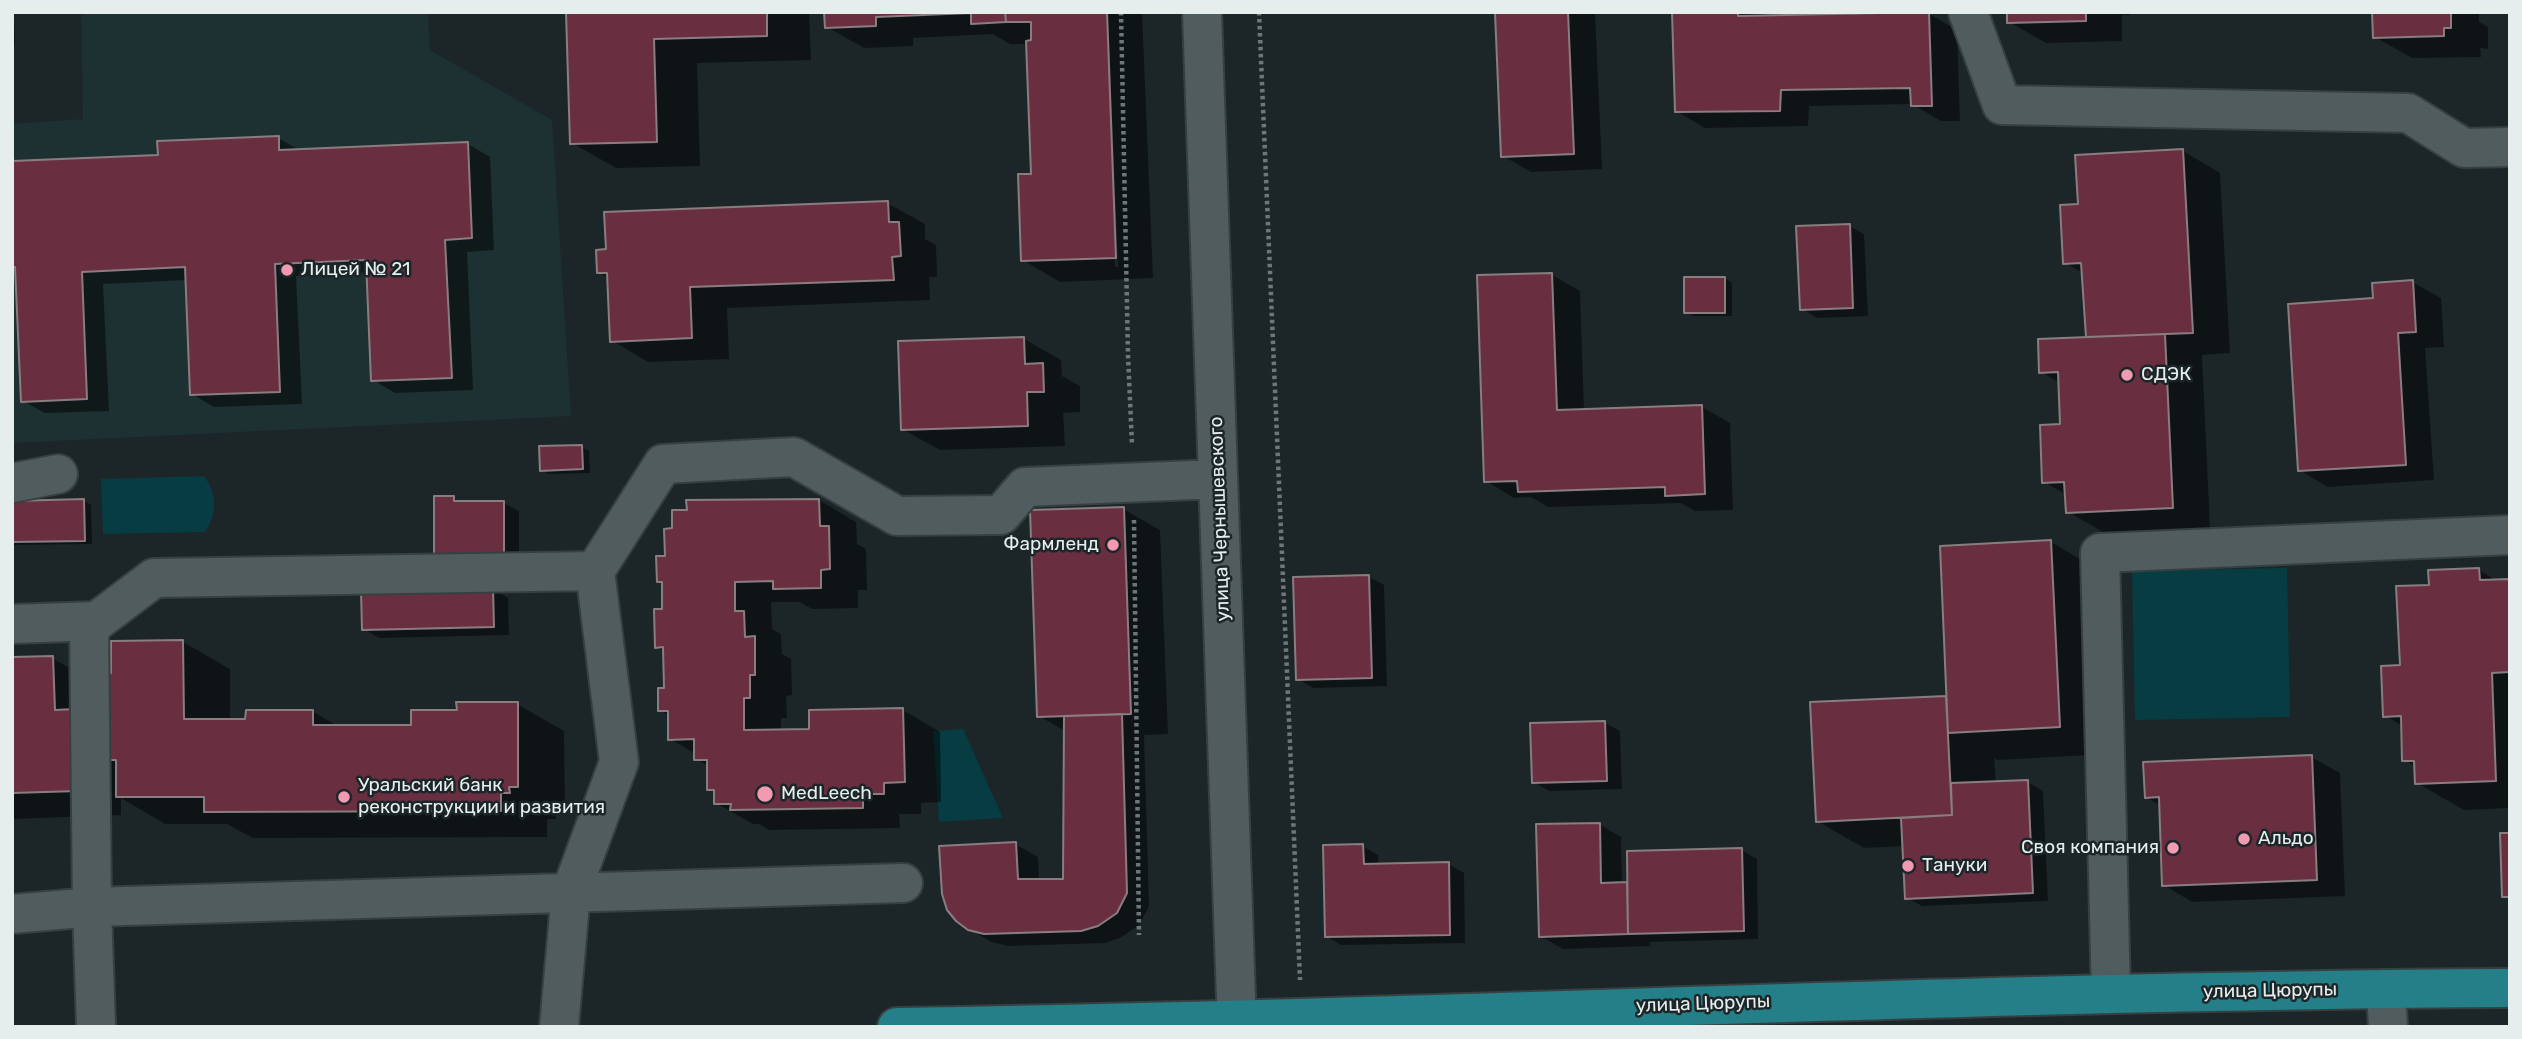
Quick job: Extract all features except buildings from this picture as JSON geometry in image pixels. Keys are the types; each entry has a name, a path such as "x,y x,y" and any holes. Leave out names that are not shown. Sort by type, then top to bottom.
{"main road":[{"name":"улица Цюрупы","path":"897,1027 1237,1023 1302,1018 1842,1013 2111,994 2510,988"}],"street":[{"name":"улица Чернышевского","path":"1202,12 1237,1023"},
{"path":"1968,12 2001,105 2408,113 2464,148 2510,147"},
{"path":"559,1027 571,892 620,762 595,570 663,464 794,457 897,516 1001,515 1025,487 1219,479"},
{"path":"12,483 58,474"},
{"path":"2111,994 2100,553 2510,535"},
{"path":"12,624 97,621 154,578 595,570"},
{"path":"89,622 96,1027"},
{"path":"12,914 92,907 904,883"},
{"path":"2386,989 2388,1027"}],"path":[{"path":"1259,12 1302,1018"}],"shaded area":[{"name":"Лицей № 21","path":"81,12 428,12 430,50 552,120 571,416 12,443 12,124 83,119"},
{"path":"204,476 214,497 214,511 205,532 103,534 101,479"},
{"path":"2287,568 2290,717 2135,720 2132,571"},
{"path":"963,729 1003,818 939,822 933,731"}],"place":[{"name":"Лицей № 21","path":"287,270"},
{"name":"СДЭК","path":"2127,375"},
{"name":"Фармленд","path":"1113,545"},
{"name":"MedLeech","path":"765,794"},
{"name":"Уральский банк реконструкции и развития","path":"344,797"},
{"name":"Альдо","path":"2244,839"},
{"name":"Своя компания","path":"2173,848"},
{"name":"Тануки","path":"1908,866"}]}
